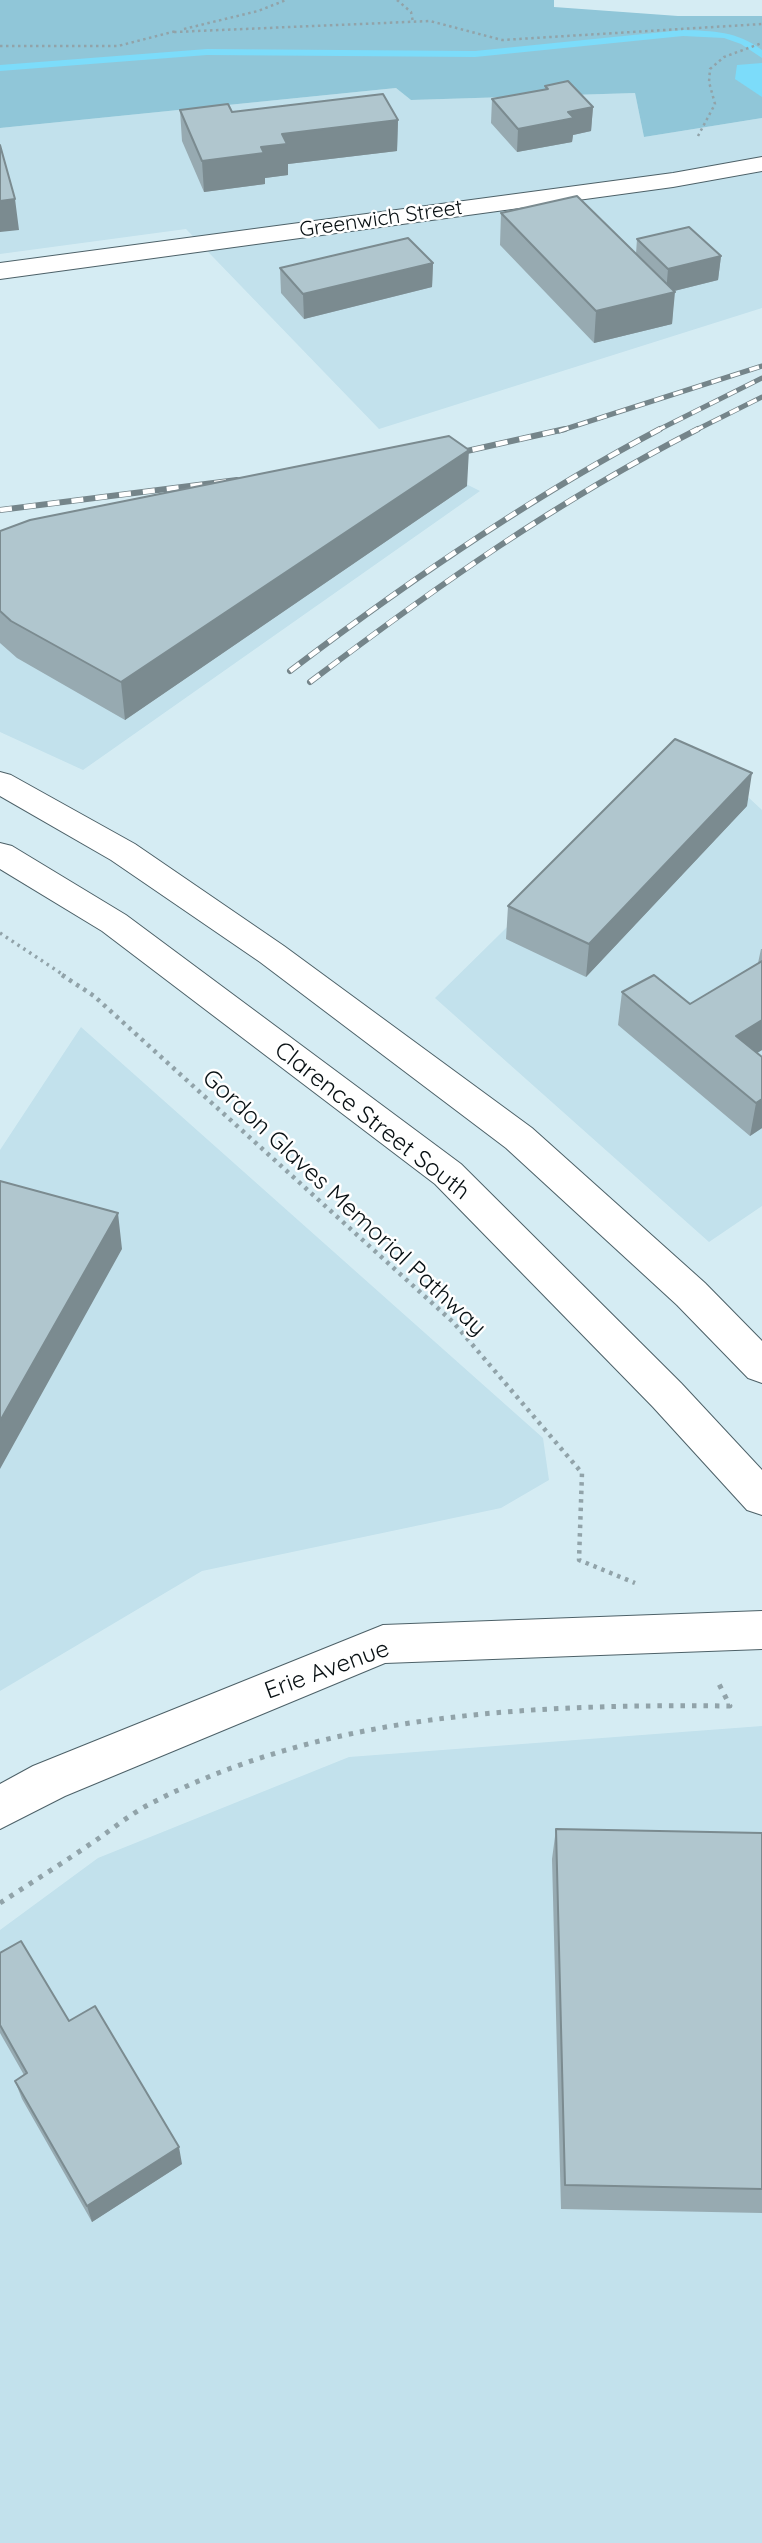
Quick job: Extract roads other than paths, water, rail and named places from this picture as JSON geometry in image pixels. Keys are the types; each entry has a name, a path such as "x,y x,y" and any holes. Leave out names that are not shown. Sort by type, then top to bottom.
{"main road":[{"name":"Greenwich Street","path":"0,271 673,180 762,164"},
{"path":"0,782 123,852 238,930 519,1138 691,1294 762,1367"},
{"name":"Clarence Street South","path":"0,854 124,930 448,1174 667,1395 762,1498"},
{"name":"Erie Avenue","path":"0,1808 49,1781 383,1644 762,1630"}],"waterway":[{"path":"0,68 207,52 475,54 683,33 725,35 745,42 762,55"}],"railway":[{"path":"559,431 762,366"},
{"path":"660,429 762,378"},
{"path":"698,429 762,397"},
{"path":"449,455 565,429"},
{"path":"290,671 470,542 563,483 660,429"},
{"path":"656,431 660,429"},
{"path":"310,682 498,547 595,486 698,429"},
{"path":"694,431 698,429"},
{"path":"0,510 237,480"}]}
